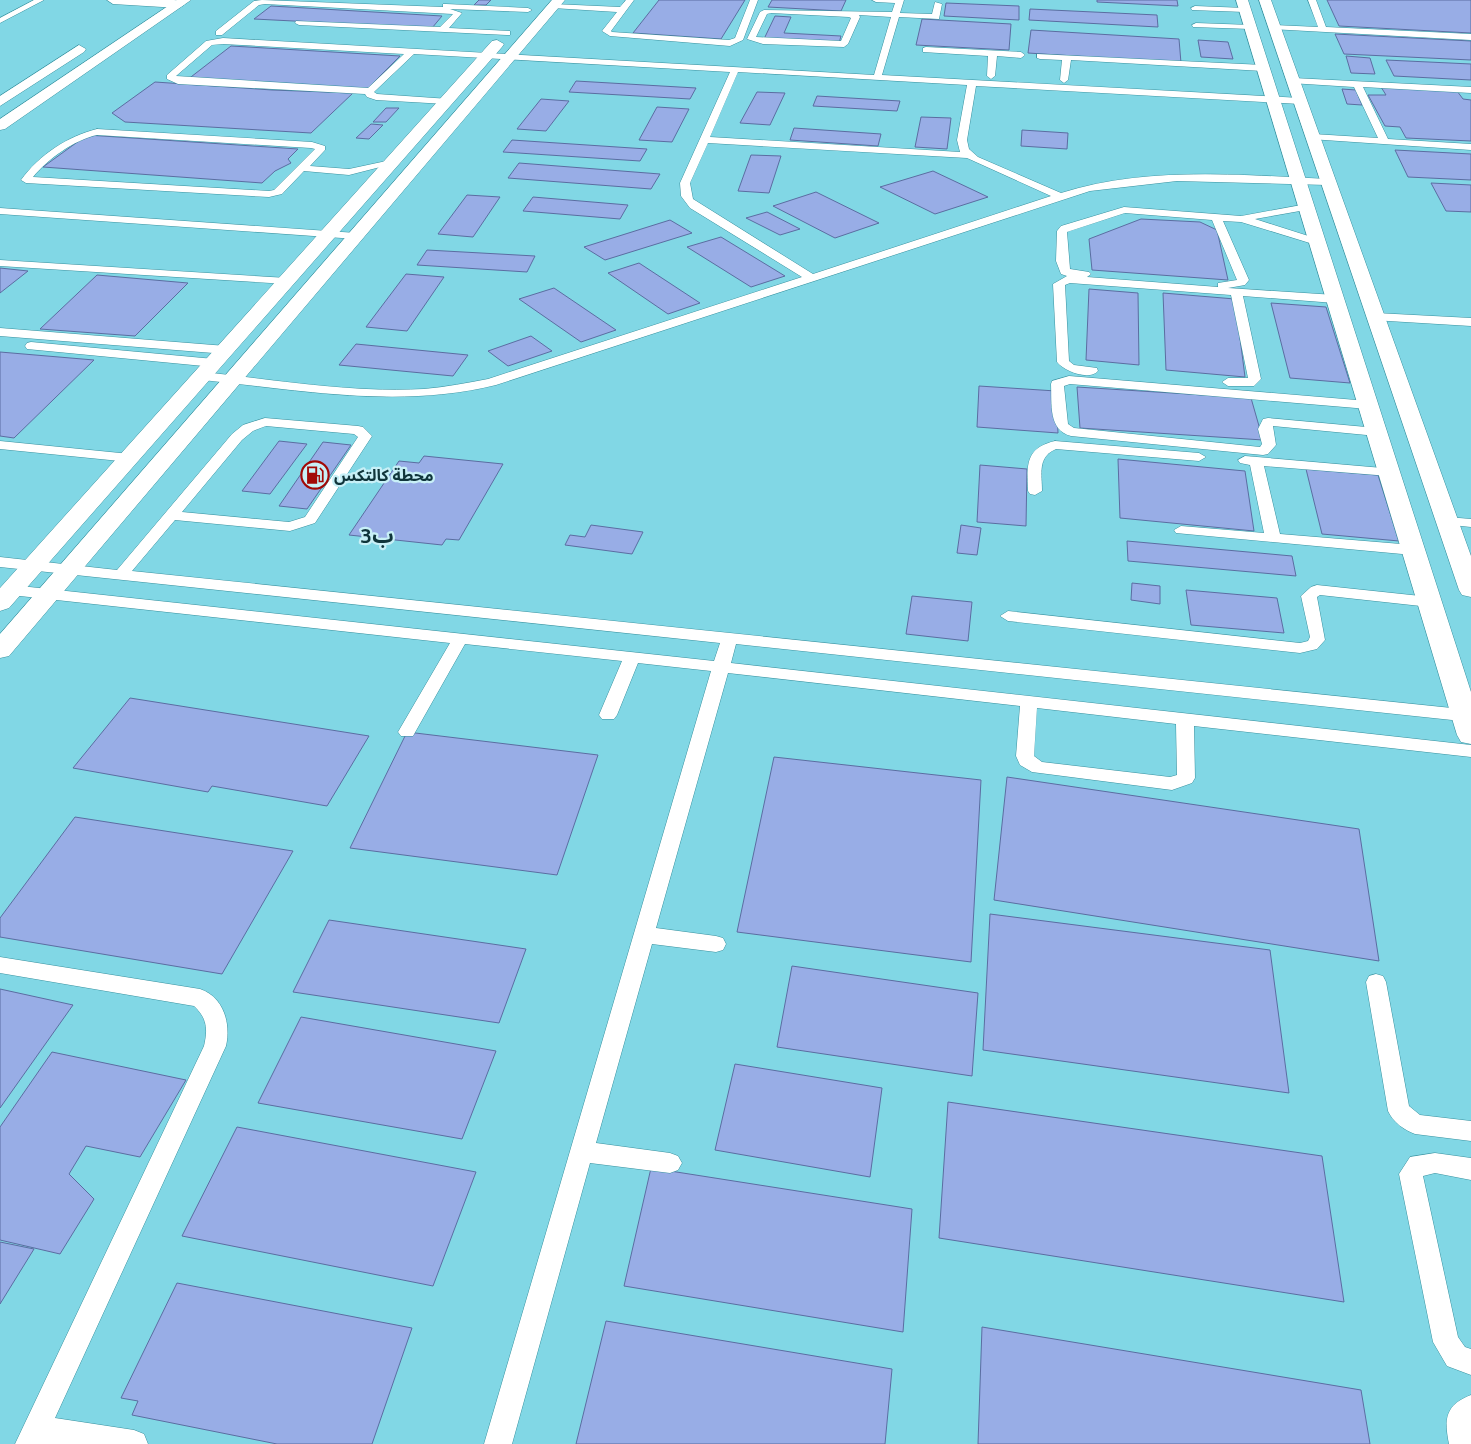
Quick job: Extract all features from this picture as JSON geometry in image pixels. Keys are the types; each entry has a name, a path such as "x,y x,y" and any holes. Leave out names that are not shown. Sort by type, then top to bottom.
{"street":[{"path":"113,0 182,2"},
{"path":"1265,0 1471,590"},
{"path":"152,1 135,15 155,19"},
{"path":"0,126 182,2"},
{"path":"7,590 34,566 506,33 544,4"},
{"path":"0,650 513,54 544,4"},
{"path":"1246,13 1469,722"},
{"path":"0,102 94,40"}],"lane":[{"path":"2,20 40,0"},
{"path":"314,0 462,7 544,4 623,10"},
{"path":"462,7 468,0"},
{"path":"630,0 606,31 610,34 730,43 739,40 754,0"},
{"path":"767,0 764,6 767,8 851,9 898,6"},
{"path":"876,0 936,17 937,7"},
{"path":"1312,0 1323,30"},
{"path":"219,33 257,3 264,2 446,10 458,13 442,30"},
{"path":"878,74 898,6"},
{"path":"1195,8 1246,13"},
{"path":"764,12 850,15 856,17 846,43 790,46 756,40 751,36 764,12"},
{"path":"1196,25 1246,13"},
{"path":"299,23 506,33"},
{"path":"1274,27 1471,37"},
{"path":"411,52 374,89 369,91 178,80 170,76 209,44 219,41 411,52 513,54 878,74 972,83 1272,95 1357,84 1471,90"},
{"path":"926,50 1021,55"},
{"path":"991,76 993,53"},
{"path":"513,54 736,70 991,76 1272,95"},
{"path":"1040,56 1263,68"},
{"path":"1064,80 1067,58"},
{"path":"736,70 683,191 686,199 694,206 810,278"},
{"path":"968,155 964,150 962,140 972,83"},
{"path":"1357,84 1384,141"},
{"path":"369,91 370,94 376,97 446,101"},
{"path":"302,168 321,150 321,146 92,132 80,136 37,166 26,178 29,181 264,194 278,192 302,168 349,172 374,182"},
{"path":"1313,137 1471,147"},
{"path":"704,140 968,155 1060,196"},
{"path":"349,172 391,163"},
{"path":"0,332 214,363 233,379 354,392 413,393 453,390 491,382 1060,196 1113,183 1146,180 1328,182"},
{"path":"1242,219 1307,207"},
{"path":"1216,216 1243,280 1241,283 1226,286 1210,282 1066,272 1062,261 1062,231 1065,228 1108,213 1143,210 1216,216 1242,219 1318,242"},
{"path":"0,211 324,240"},
{"path":"0,223 352,241"},
{"path":"0,263 287,281"},
{"path":"1236,292 1255,380 1253,383 1074,370 1066,367 1063,362 1059,284 1068,279 1335,299"},
{"path":"1376,317 1471,322"},
{"path":"0,344 214,363"},
{"path":"1368,405 1069,380 1057,384 1061,424 1064,429 1071,432 1263,451 1269,444 1265,429 1268,422 1377,432"},
{"path":"121,575 237,437 248,428 265,422 358,430 365,436 310,520 305,523 290,527 172,515"},
{"path":"0,445 130,458"},
{"path":"1035,491 1035,457 1041,449 1055,445 1389,472"},
{"path":"1256,461 1273,538"},
{"path":"1447,521 1471,523"},
{"path":"1181,530 1414,550"},
{"path":"0,562 729,639 1469,722"},
{"path":"7,590 722,666 1471,751"},
{"path":"1008,616 1300,648 1313,645 1317,641 1318,637 1309,596 1317,590 1430,602"},
{"path":"407,732 460,639"},
{"path":"498,1444 729,639"},
{"path":"608,715 632,657"},
{"path":"1029,701 1025,756 1031,765 1038,768 1172,784 1186,778 1185,718"},
{"path":"645,935 716,944"},
{"path":"0,965 200,998 210,1007 217,1018 219,1032 215,1046 32,1436 134,1444"},
{"path":"1376,982 1399,1111 1415,1124 1471,1130"},
{"path":"582,1152 670,1163"},
{"path":"1471,1168 1426,1163 1418,1164 1411,1174 1446,1342 1456,1357 1471,1362"},
{"path":"1463,1444 1459,1426 1460,1418 1471,1408"}],"building":[{"path":"479,0 491,0 486,5 474,5"},
{"path":"659,0 745,0 721,39 633,33"},
{"path":"772,0 846,0 841,11 768,7"},
{"path":"1097,0 1177,0 1178,6 1097,2"},
{"path":"1327,0 1471,0 1471,33 1339,26"},
{"path":"946,3 1019,6 1019,20 944,16"},
{"path":"271,6 442,16 432,28 254,19"},
{"path":"1030,9 1157,15 1158,27 1029,20"},
{"path":"775,16 791,17 784,33 841,36 839,43 764,39"},
{"path":"922,19 1011,24 1009,50 916,45"},
{"path":"1031,30 1179,39 1181,63 1028,53"},
{"path":"1335,34 1471,41 1471,60 1344,54"},
{"path":"1198,40 1228,42 1233,59 1201,57"},
{"path":"231,46 400,56 365,91 187,80"},
{"path":"1346,56 1370,58 1375,74 1351,73"},
{"path":"1386,60 1471,64 1471,80 1394,76"},
{"path":"576,81 696,88 690,99 569,92"},
{"path":"155,82 353,93 311,133 125,122 112,113"},
{"path":"1381,87 1457,91 1463,99 1471,100 1471,141 1406,138 1400,127 1385,126 1368,95 1386,95"},
{"path":"1342,89 1356,90 1362,105 1347,104"},
{"path":"757,92 785,93 770,125 740,123"},
{"path":"817,96 900,101 897,111 813,106"},
{"path":"541,99 569,101 546,131 517,129"},
{"path":"657,107 689,109 672,142 639,140"},
{"path":"386,108 399,108 386,122 373,122"},
{"path":"921,117 951,118 947,149 915,147"},
{"path":"371,124 383,125 369,139 356,138"},
{"path":"794,128 881,134 878,146 790,140"},
{"path":"1022,130 1068,133 1067,149 1021,146"},
{"path":"87,135 298,149 288,159 291,163 275,171 262,183 43,167"},
{"path":"512,140 647,149 640,161 503,152"},
{"path":"1395,150 1471,154 1471,180 1408,177"},
{"path":"751,155 781,156 769,193 738,191"},
{"path":"519,163 660,174 651,189 508,178"},
{"path":"933,171 988,197 935,214 880,187"},
{"path":"1431,183 1471,185 1471,212 1446,211"},
{"path":"816,192 879,223 835,238 773,206"},
{"path":"467,195 500,197 473,237 438,234"},
{"path":"533,197 628,205 620,219 523,211"},
{"path":"767,212 800,229 780,235 746,218"},
{"path":"1141,219 1200,222 1217,230 1228,280 1092,270 1089,239"},
{"path":"670,220 692,233 605,260 584,247"},
{"path":"721,237 785,276 751,287 687,247"},
{"path":"427,250 535,256 527,272 417,265"},
{"path":"639,263 700,303 668,314 608,273"},
{"path":"0,268 28,271 0,293"},
{"path":"406,274 444,277 407,331 366,327"},
{"path":"97,275 188,283 135,336 40,329"},
{"path":"554,288 616,330 581,342 519,299"},
{"path":"1089,289 1138,293 1139,365 1086,360"},
{"path":"1163,293 1235,299 1245,377 1166,370"},
{"path":"1271,303 1326,307 1350,383 1290,378"},
{"path":"531,336 552,351 508,366 488,351"},
{"path":"356,344 468,355 453,376 339,365"},
{"path":"0,352 94,360 14,438 0,436"},
{"path":"979,386 1056,391 1058,433 977,427"},
{"path":"1077,387 1251,398 1263,440 1080,428"},
{"path":"279,441 307,444 270,494 242,491"},
{"name":"محطة كالتكس","path":"323,442 351,445 307,509 279,506"},
{"path":"424,456 503,464 459,540 446,539 442,545 349,535 399,461 419,463"},
{"path":"1118,459 1245,471 1254,531 1120,518"},
{"path":"980,465 1027,469 1026,526 977,522"},
{"path":"1306,469 1378,475 1399,541 1322,534"},
{"path":"591,525 643,532 632,554 565,545 570,535 585,537"},
{"path":"961,525 981,528 977,555 957,553"},
{"path":"1127,541 1292,556 1296,576 1128,561"},
{"path":"1132,583 1160,586 1160,604 1131,600"},
{"path":"1186,590 1277,598 1284,633 1191,625"},
{"path":"912,596 972,602 968,641 906,634"},
{"path":"130,698 369,736 327,806 212,786 208,792 73,768"},
{"path":"407,732 598,755 557,875 350,848"},
{"path":"774,757 981,780 971,962 737,932"},
{"path":"1007,777 1359,829 1379,961 994,900"},
{"path":"75,817 293,851 222,974 0,937 0,918"},
{"path":"990,914 1270,950 1289,1093 983,1050"},
{"path":"329,920 526,949 499,1023 293,992"},
{"path":"792,966 978,993 972,1076 777,1047"},
{"path":"0,989 73,1005 0,1108"},
{"path":"301,1017 496,1051 462,1139 258,1103"},
{"path":"52,1052 186,1080 140,1157 86,1146 69,1174 94,1199 60,1254 0,1240 0,1127"},
{"path":"735,1064 882,1088 870,1177 715,1150"},
{"path":"948,1102 1322,1156 1344,1302 939,1238"},
{"path":"237,1127 476,1172 433,1286 182,1236"},
{"path":"651,1168 912,1209 903,1332 624,1286"},
{"path":"0,1242 34,1249 0,1304"},
{"path":"177,1283 412,1328 372,1444 277,1444 132,1415 138,1401 121,1398"},
{"path":"606,1321 892,1369 885,1444 576,1444"},
{"path":"982,1327 1361,1390 1370,1444 978,1444"}],"place":[{"name":"محطة كالتكس","path":"315,475"}],"district":[{"name":"ب3","path":"377,535"}]}
